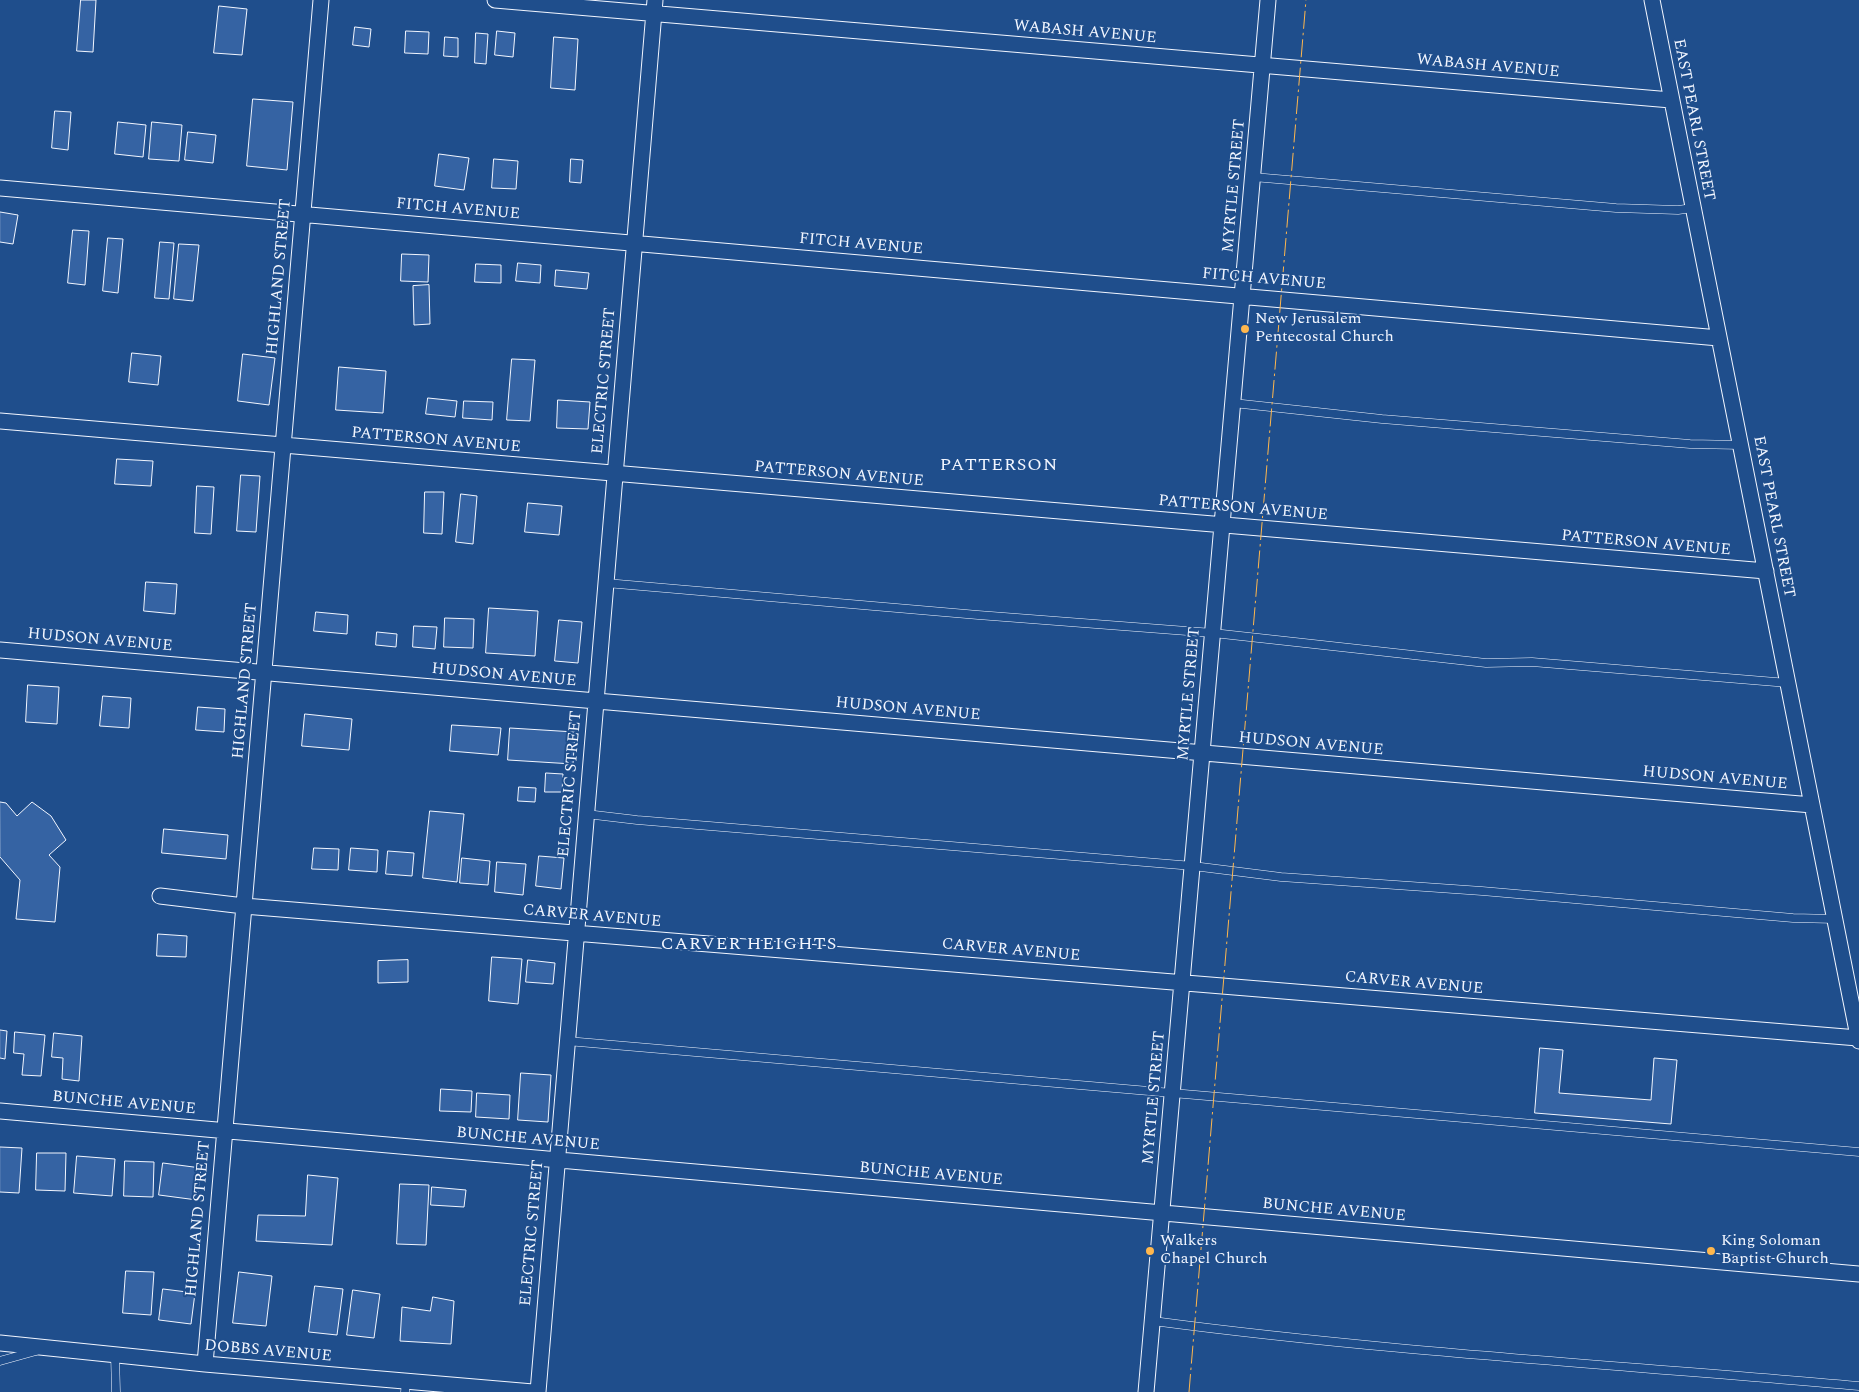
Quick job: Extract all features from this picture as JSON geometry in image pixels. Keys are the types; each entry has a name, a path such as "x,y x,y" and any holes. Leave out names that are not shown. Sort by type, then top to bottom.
{"street":[{"name":"HIGHLAND STREET","path":"205,1364 322,0"},
{"name":"WABASH AVENUE","path":"495,0 654,7 1263,65 1672,100"},
{"name":"MYRTLE STREET","path":"1146,1392 1268,0"},
{"name":"EAST PEARL STREET","path":"1652,0 1859,1040"},
{"name":"ELECTRIC STREET","path":"538,1392 654,7"},
{"name":"FITCH AVENUE","path":"0,188 1719,338"},
{"name":"PATTERSON AVENUE","path":"0,421 1766,572"},
{"name":"HUDSON AVENUE","path":"0,650 1812,805"},
{"name":"CARVER AVENUE","path":"160,896 244,906 1859,1040"},
{"name":"BUNCHE AVENUE","path":"0,1111 1859,1274"},
{"name":"DOBBS AVENUE","path":"0,1344 205,1364 405,1387 534,1392"}],"lane":[{"path":"1253,177 1616,208 1678,210 1693,208"},
{"path":"1233,403 1382,419 1690,444 1740,445"},
{"path":"606,583 1213,633 1486,663 1532,662 1788,683"},
{"path":"586,814 637,820 1193,866 1281,877 1835,920"},
{"path":"567,1041 1859,1152"},
{"path":"1153,1321 1256,1335 1859,1386"},
{"path":"0,1361 45,1348"},
{"path":"115,1355 116,1392"}],"building":[{"path":"81,0 96,0 93,52 77,51"},
{"path":"219,6 247,9 242,55 214,53"},
{"path":"355,27 371,29 369,47 353,45"},
{"path":"406,31 429,32 428,54 405,53"},
{"path":"497,31 515,33 513,57 495,55"},
{"path":"476,33 488,34 486,64 475,63"},
{"path":"445,37 458,38 458,57 444,56"},
{"path":"554,37 578,39 575,90 551,88"},
{"path":"253,99 293,102 287,170 247,166"},
{"path":"55,111 71,112 68,150 52,148"},
{"path":"118,122 146,125 143,157 115,154"},
{"path":"152,122 182,125 179,161 149,159"},
{"path":"188,132 216,135 213,163 185,160"},
{"path":"439,154 469,158 464,190 435,186"},
{"path":"494,159 518,161 516,189 492,188"},
{"path":"571,159 583,160 581,183 570,182"},
{"path":"0,212 18,215 13,244 0,242"},
{"path":"73,230 89,231 85,285 68,283"},
{"path":"108,238 123,239 118,293 103,291"},
{"path":"160,242 174,243 169,299 155,298"},
{"path":"179,244 199,245 193,301 174,299"},
{"path":"402,254 429,255 428,282 401,281"},
{"path":"518,263 541,265 540,283 516,281"},
{"path":"476,264 501,265 501,283 475,282"},
{"path":"556,270 589,273 587,289 555,286"},
{"path":"429,285 430,324 414,325 413,286"},
{"path":"132,353 161,356 158,385 129,382"},
{"path":"243,354 275,358 269,405 238,401"},
{"path":"512,359 535,360 530,421 507,420"},
{"path":"339,367 386,371 383,413 336,410"},
{"path":"428,398 457,401 455,417 426,414"},
{"path":"558,400 590,402 588,429 557,428"},
{"path":"464,401 493,402 492,420 463,418"},
{"path":"117,459 153,461 151,486 115,484"},
{"path":"241,475 260,476 256,532 237,531"},
{"path":"197,486 214,487 211,534 195,533"},
{"path":"425,492 444,492 442,534 424,533"},
{"path":"461,494 477,496 473,544 456,542"},
{"path":"528,503 562,506 559,535 525,532"},
{"path":"146,582 177,584 175,614 144,611"},
{"path":"489,608 538,611 535,656 486,653"},
{"path":"316,612 348,615 347,634 314,631"},
{"path":"445,618 474,619 473,648 444,647"},
{"path":"559,620 582,622 578,663 555,661"},
{"path":"414,626 437,627 435,649 413,647"},
{"path":"377,632 397,634 396,647 376,645"},
{"path":"28,685 59,687 57,724 26,722"},
{"path":"103,696 131,698 129,728 100,726"},
{"path":"198,707 225,709 224,732 196,730"},
{"path":"305,714 352,719 349,750 302,746"},
{"path":"452,725 501,728 498,755 450,751"},
{"path":"510,728 575,732 573,764 508,760"},
{"path":"546,773 563,774 562,792 545,792"},
{"path":"519,787 536,788 535,802 518,801"},
{"path":"0,802 6,803 17,816 32,802 51,816 66,840 49,855 60,867 55,922 16,919 20,880 0,857"},
{"path":"430,811 464,814 457,882 423,878"},
{"path":"164,829 228,835 226,859 162,853"},
{"path":"314,848 339,849 338,870 312,869"},
{"path":"351,848 378,850 377,872 349,870"},
{"path":"388,851 414,853 412,876 386,874"},
{"path":"539,856 564,858 561,889 536,886"},
{"path":"462,858 490,861 488,885 460,883"},
{"path":"497,862 526,864 523,895 495,892"},
{"path":"158,934 187,936 186,957 157,956"},
{"path":"492,957 522,959 518,1004 489,1001"},
{"path":"408,960 408,982 378,983 378,961"},
{"path":"528,960 555,963 553,984 526,982"},
{"path":"0,1030 7,1031 5,1059 0,1058"},
{"path":"15,1032 45,1035 41,1076 22,1075 24,1054 14,1053"},
{"path":"54,1033 82,1036 79,1081 62,1079 63,1058 52,1057"},
{"path":"1540,1048 1563,1050 1559,1093 1651,1100 1654,1058 1677,1060 1671,1124 1535,1113"},
{"path":"521,1073 551,1075 548,1122 518,1120"},
{"path":"441,1089 472,1091 471,1112 440,1111"},
{"path":"477,1093 510,1095 509,1119 476,1117"},
{"path":"0,1147 22,1148 19,1193 0,1192"},
{"path":"37,1153 66,1153 65,1191 36,1190"},
{"path":"77,1156 115,1159 112,1196 74,1193"},
{"path":"125,1161 154,1162 153,1197 124,1196"},
{"path":"163,1163 201,1168 197,1200 159,1195"},
{"path":"308,1175 338,1178 332,1245 256,1241 258,1215 305,1216"},
{"path":"400,1184 429,1185 426,1245 397,1244"},
{"path":"432,1187 466,1190 464,1207 431,1205"},
{"path":"126,1271 154,1272 151,1315 123,1313"},
{"path":"239,1272 272,1276 266,1326 233,1323"},
{"path":"315,1286 343,1289 337,1335 309,1332"},
{"path":"163,1289 195,1293 191,1324 159,1320"},
{"path":"353,1290 380,1294 374,1338 347,1335"},
{"path":"433,1297 454,1301 451,1344 400,1341 402,1307 430,1311"}],"power":[{"path":"1189,1392 1306,0"}],"place":[{"name":"New Jerusalem Pentecostal Church","path":"1245,329"},
{"name":"Walkers Chapel Church","path":"1150,1251"},
{"name":"King Soloman Baptist Church","path":"1711,1251"}],"district":[{"name":"PATTERSON","path":"999,466"},
{"name":"CARVER HEIGHTS","path":"749,945"}]}
